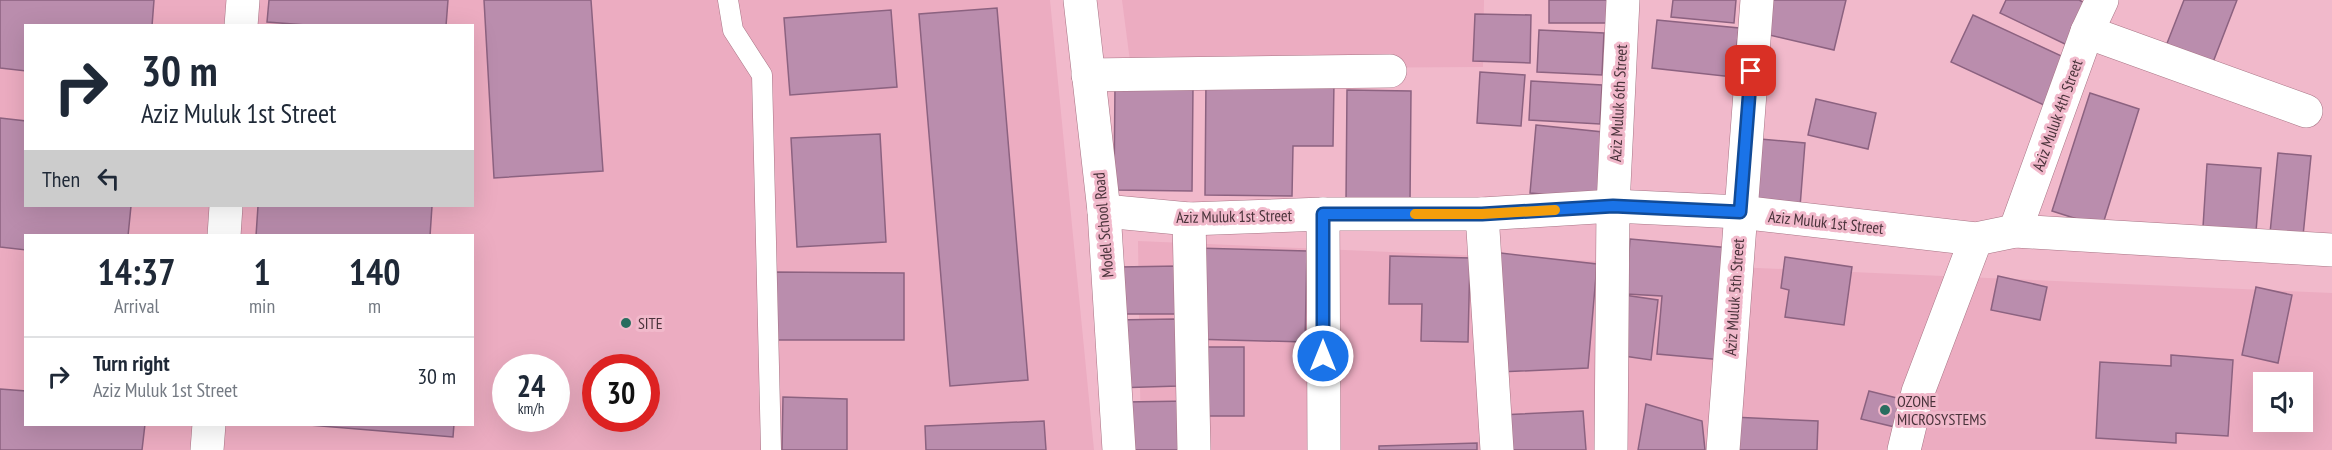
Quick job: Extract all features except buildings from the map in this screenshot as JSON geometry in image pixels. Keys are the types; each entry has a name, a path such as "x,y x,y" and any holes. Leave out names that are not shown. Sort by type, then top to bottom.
{"street":[{"path":"241,24 243,0"},
{"name":"Model School Road","path":"1080,0 1104,212 1119,450"},
{"name":"Aziz Muluk 6th Street","path":"1611,450 1613,206 1623,0"},
{"name":"Aziz Muluk 5th Street","path":"1723,450 1757,0"},
{"name":"Aziz Muluk 4th Street","path":"2015,231 2087,32 2102,0"},
{"path":"2087,32 2306,111"},
{"path":"1088,75 1390,71"},
{"name":"Aziz Muluk 1st Street","path":"1104,212 1189,219 1323,214 1482,214 1613,206 1740,212 1976,239 2015,231 2332,250"},
{"path":"224,234 226,207"},
{"path":"1323,214 1324,450"},
{"path":"1482,214 1497,450"},
{"path":"1189,219 1194,450"},
{"path":"1904,450 1918,392 1976,239"},
{"path":"207,450 209,426"}],"lane":[{"path":"728,0 733,30 762,75 771,450"}],"shaded area":[{"path":"0,0 1050,0 1094,450 0,450"},
{"path":"1122,0 1484,0 1483,67 1131,69"},
{"path":"1138,241 2332,293 2332,450 1141,450"}],"slow traffic":[{"path":"1415,214 1482,214 1555,210"}],"place":[{"name":"SITE","path":"626,323"},
{"name":"OZONE MICROSYSTEMS","path":"1885,410"}],"route":[{"path":"1323,356 1323,214 1482,214 1613,206 1740,212 1751,71"}]}
